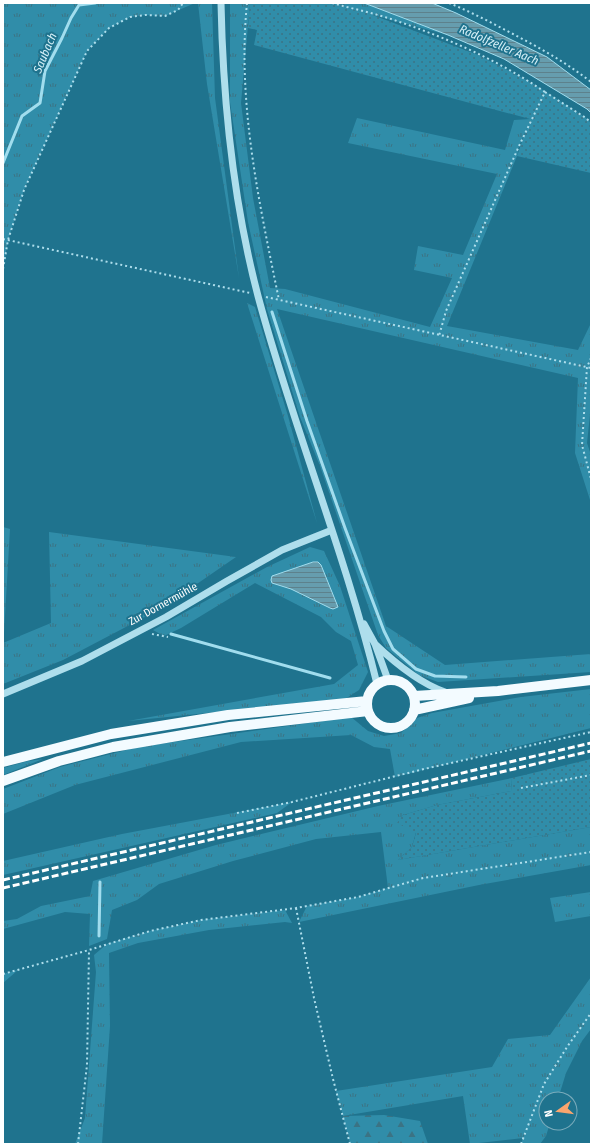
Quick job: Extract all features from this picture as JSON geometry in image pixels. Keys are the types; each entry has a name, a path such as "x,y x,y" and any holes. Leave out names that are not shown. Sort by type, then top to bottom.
{"main road":[{"path":"388,680 404,683 414,696 415,703 412,715 405,724 394,728 388,728 378,724 370,716 367,706 370,691 377,684 388,680"},
{"path":"414,696 498,691 591,680"},
{"path":"414,710 498,691"},
{"path":"3,762 111,734 228,716 367,706"},
{"path":"3,780 59,761 113,747 367,706"}],"street":[{"path":"221,3 226,108 232,160 240,212 258,295 278,363 358,612 377,684"},
{"name":"Zur Dornermühle","path":"3,694 82,661 282,550 332,530"},
{"path":"358,612 375,644 388,680"},
{"path":"375,644 427,684 449,694"}],"path":[{"path":"3,268 8,240 24,190 87,51 109,28 130,17 165,16 178,10 183,3"},
{"path":"247,3 245,34 245,83 250,142 258,197 279,300"},
{"path":"332,3 393,20 466,48 520,75 586,118 591,123"},
{"path":"449,3 470,12 546,51 577,70 591,82"},
{"path":"439,336 446,311 519,146 545,92"},
{"path":"3,239 439,336 591,368"},
{"path":"591,358 587,367 582,445 591,479"},
{"path":"142,629 151,634 168,637"},
{"path":"236,813 292,802 591,732"},
{"path":"520,788 591,775"},
{"path":"3,974 150,931 201,920 296,908 358,897 424,878 591,852"},
{"path":"296,908 318,1013 350,1144"},
{"path":"78,1144 87,1065 89,950"},
{"path":"521,1144 544,1084 567,1047 591,1013"}],"green space":[{"path":"3,3 195,3 165,16 145,15 130,17 109,28 87,51 24,190 8,240 3,269 3,240 6,239 3,239"},
{"path":"198,3 212,3 215,98 239,278 207,84"},
{"path":"230,3 250,3 241,103 253,198 270,288 285,289 430,327 452,278 414,270 418,246 463,255 497,174 348,143 357,118 505,150 514,120 531,119 447,326 578,350 591,323 591,405 587,443 591,455 591,503 575,453 578,378 277,309 386,626 445,665 591,654 591,672 438,682 419,675 386,648 378,635 320,466 300,417 267,309 248,222 230,102"},
{"path":"250,3 328,3 370,14 478,55 532,83 586,118 591,123 591,173 517,156 530,119 254,45 257,30 248,28"},
{"path":"328,3 364,3 448,35"},
{"path":"247,303 255,307 288,416 317,523"},
{"path":"3,527 10,529 4,633 3,633"},
{"path":"49,532 236,557 162,608 63,660 3,684 3,643 51,623"},
{"path":"310,547 324,551 340,586 368,672 359,690 345,699 128,721 334,684 358,665 351,641 336,632 321,617 255,583 181,628 164,636 153,630 267,567"},
{"path":"591,689 591,728 395,777 390,749 374,747 351,735 241,742 75,785 3,814 3,789 60,767 138,747 351,717 368,731 384,736 401,733 417,718 432,713 521,697"},
{"path":"43,759 3,775 3,768 28,761"},
{"path":"591,759 591,827 398,860 412,847 416,833 397,823 403,815 437,805 511,791 512,778"},
{"path":"512,778 511,791 437,805 403,815 398,823 416,832 412,847 398,860 591,827 591,865 479,885 299,922 307,906 358,897 388,888 381,832 316,839 233,861 159,884 137,900 112,910 107,939 89,946 90,914 65,912 3,929 3,921 17,919 41,906 90,896 93,881 216,845 378,806"},
{"path":"292,802 277,813 3,875 3,861 122,834"},
{"path":"591,892 591,916 555,922 550,898"},
{"path":"285,910 292,923 285,922 209,930 138,943 109,953 110,1026 102,1144 75,1144 85,1118 96,972 94,955 107,944 150,931 201,920"},
{"path":"18,970 3,983 3,974"},
{"path":"591,977 591,1029 582,1041 566,1073 560,1091 538,1091 538,1131 548,1131 540,1144 521,1144 523,1138 470,1144 463,1096 343,1116 336,1091 492,1067 508,1039 550,1035"},
{"path":"384,1115 420,1121 428,1144 350,1144 343,1116"}],"water":[{"name":"Radolfzeller Aach","path":"364,3 432,3 547,57 591,90 591,113 587,109 504,59 448,35"},
{"path":"313,562 318,562 321,565 338,607 333,609 330,608 291,589 272,583 272,576"}],"waterway":[{"name":"Saubach","path":"3,163 22,116 40,103 45,71 71,18 79,5 95,3"},
{"path":"272,312 307,421 345,528 384,631 393,649 416,669 435,676 466,677"},
{"path":"171,634 330,678"},
{"path":"99,936 100,882"}],"railway":[{"path":"3,880 591,743"},
{"path":"3,888 591,751"}]}
